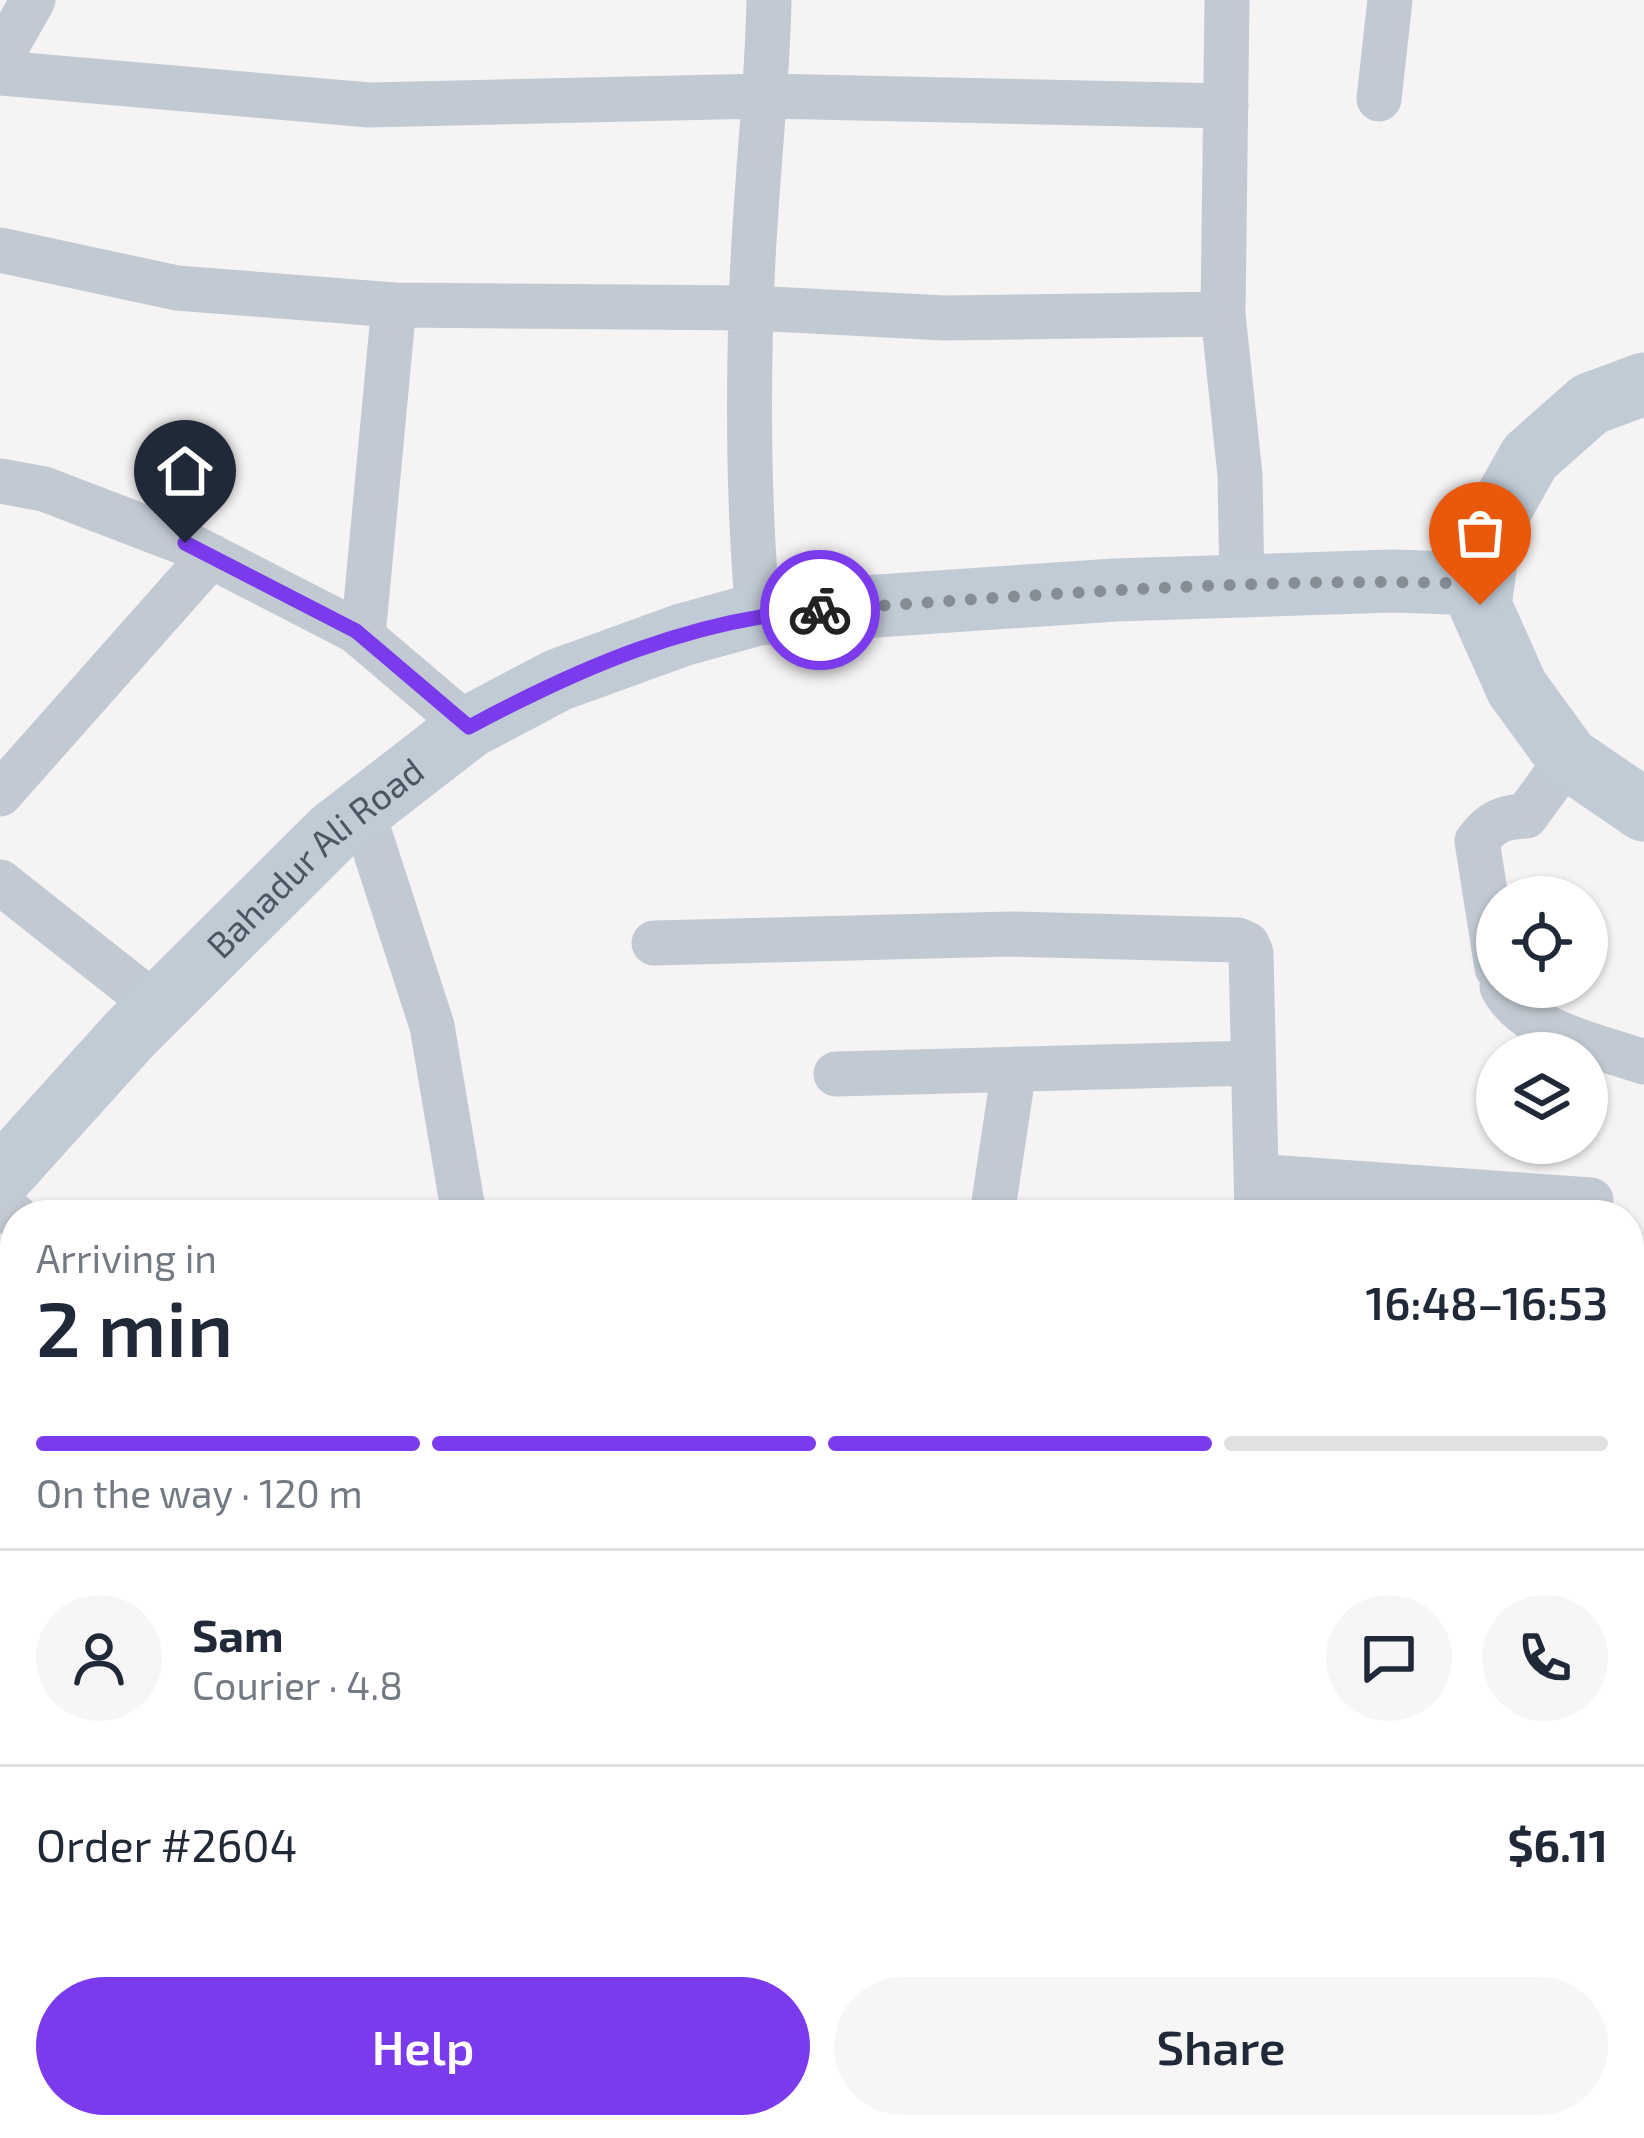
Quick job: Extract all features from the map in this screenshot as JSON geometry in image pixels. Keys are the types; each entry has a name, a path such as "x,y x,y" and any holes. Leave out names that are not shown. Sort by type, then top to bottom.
{"street":[{"path":"0,58 33,0"},
{"path":"758,614 751,537 751,308 767,96 769,0"},
{"path":"1227,0 1223,314 1240,475 1242,586"},
{"path":"1379,99 1390,0"},
{"path":"0,73 369,105 767,96 1226,106"},
{"path":"0,250 177,288 394,305 751,308 945,318 1223,314"},
{"path":"363,637 394,305"},
{"path":"1644,384 1590,404 1529,457 1491,526 1480,605 1516,688 1568,758 1644,811"},
{"path":"0,481 44,489 211,556 363,637 469,727"},
{"path":"0,794 211,556"},
{"name":"Bahadur Ali Road","path":"0,1178 157,1006 332,833 469,727 558,680 682,634 758,614 1115,590 1393,581 1483,584"},
{"path":"1482,876 1477,842 1488,825 1506,817 1526,816 1568,758"},
{"path":"362,810 432,1026 461,1200"},
{"path":"0,882 157,1006"},
{"path":"654,943 1011,934 1238,940 1251,953 1256,1196 1591,1200"},
{"path":"1520,1008 1557,1031 1644,1062"},
{"path":"836,1074 1253,1063"},
{"path":"994,1200 1014,1069"}],"way so far":[{"path":"820,610 1115,590 1393,581 1483,584 1480,605"}],"route":[{"path":"185,543 356,631 469,727 558,680 682,634 758,614 820,610"}]}
